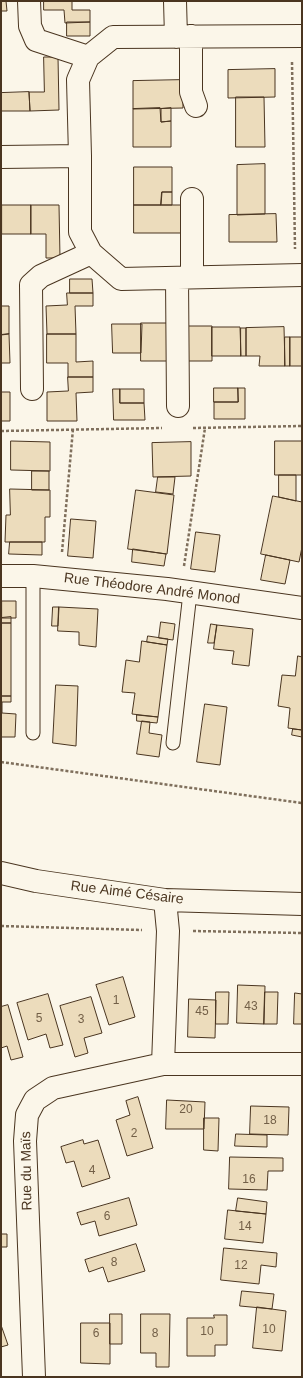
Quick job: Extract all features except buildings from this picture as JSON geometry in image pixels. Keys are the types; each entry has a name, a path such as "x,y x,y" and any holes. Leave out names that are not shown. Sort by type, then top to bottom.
{"street":[{"path":"29,1 30,26 36,40 88,57"},
{"path":"175,1 183,36 191,92 196,106"},
{"path":"297,36 113,37 88,57 78,80 80,232 91,253 121,279 298,275"},
{"path":"1,158 80,156"},
{"path":"178,406 185,278 192,199"},
{"path":"32,389 31,285 41,276 91,253"},
{"name":"Rue Théodore André Monod","path":"1,576 59,578 185,592 302,608"},
{"name":"Rue Aimé Césaire","path":"1,873 36,880 165,900 302,904"},
{"path":"163,1064 168,931 165,900"},
{"name":"Rue du Maïs","path":"34,1377 25,1141 27,1116 35,1100 53,1088 163,1064 302,1064"}],"lane":[{"path":"32,733 33,576"},
{"path":"173,743 185,592"}],"path":[{"path":"297,36 298,275"},
{"path":"189,428 302,426"},
{"path":"1,431 166,428"},
{"path":"185,592 205,428"},
{"path":"59,578 73,429"},
{"path":"1,762 302,803"}]}
